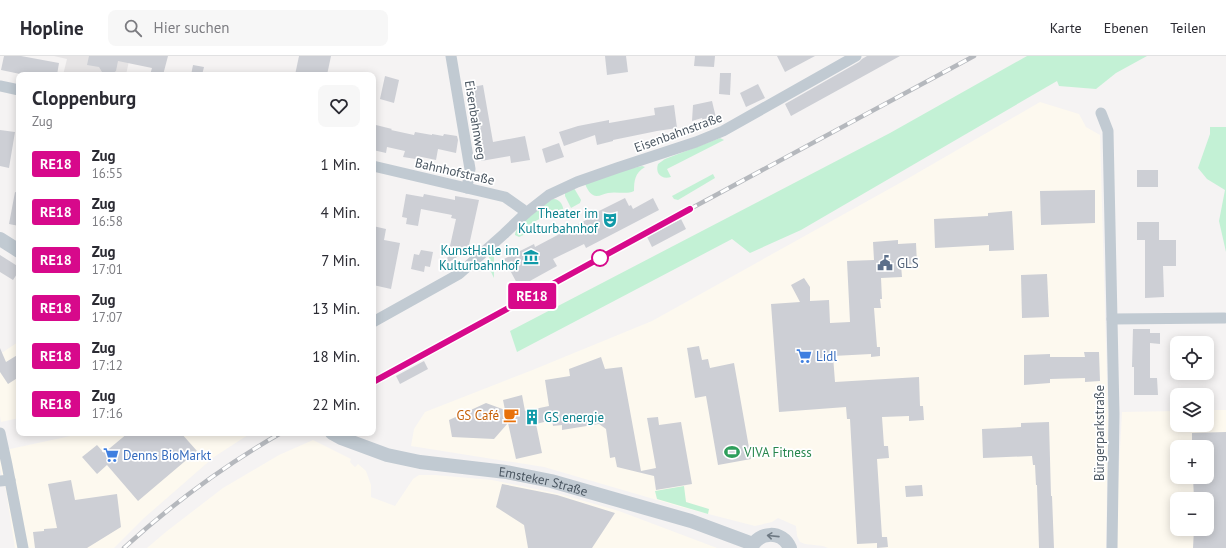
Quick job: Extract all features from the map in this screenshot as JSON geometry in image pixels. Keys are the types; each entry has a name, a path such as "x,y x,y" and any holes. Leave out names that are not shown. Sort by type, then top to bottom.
{"street":[{"name":"Eisenbahnweg","path":"451,56 470,169 467,188"},
{"name":"Eisenbahnstraße","path":"376,320 459,274 526,213 550,195 577,182 689,145 723,132 856,56"},
{"path":"0,86 16,89"},
{"name":"Bürgerparkstraße","path":"1102,113 1108,132 1114,414 1112,548"},
{"name":"Bahnhofstraße","path":"376,167 504,197 526,213"},
{"path":"0,239 16,249"},
{"path":"1112,319 1224,318"},
{"path":"0,433 5,481 23,548"},
{"name":"Emsteker Straße","path":"337,436 388,455 420,462 506,472 551,481 691,522 752,546 757,539 762,536 768,534 774,535 785,540 790,548"}],"shaded area":[{"path":"54,56 130,56 127,72 64,72 67,59"},
{"path":"1040,102 1079,114 1086,127 1100,135 1108,415 1106,548 828,548 800,542 797,536 796,526 778,518 772,522 755,526 681,507 544,467 411,446 414,429 425,412 652,321 907,179"},
{"path":"16,343 16,419 1,422 0,416 0,354"},
{"path":"1214,410 1226,410 1226,548 1117,548 1117,505 1122,412 1170,411 1170,432 1214,432"},
{"path":"70,436 246,436 214,457 143,519 114,548 15,548 6,491 0,468 0,453 10,449"},
{"path":"313,440 351,459 350,462 355,467 358,464 366,471 371,485 371,497 395,506 413,479 419,475 492,480 560,494 619,511 717,548 147,548 223,488 279,455"}],"green space":[{"path":"1027,56 1147,56 1116,73 1096,89 1059,86 1057,81 801,230 750,253 732,239 517,352 510,331 890,133"},
{"path":"1210,127 1226,127 1226,252 1219,221 1225,190 1207,179 1198,168 1210,134"},
{"path":"720,138 724,140 667,169 671,177 664,178 658,173 658,164 665,159"},
{"path":"642,166 645,167 637,174 634,191 631,192 606,193 595,196 589,192 585,184 628,169"},
{"path":"713,174 715,178 678,200 674,199 672,196"},
{"path":"574,188 581,200 580,203 571,208 565,193"},
{"path":"552,199 561,202 564,212 562,214 557,217 558,209 530,224 528,233 519,237 515,235 520,225 525,220"},
{"path":"494,250 494,278 488,261"},
{"path":"684,486 686,502 709,509 708,514 657,499 655,491"}],"building":[{"path":"4,56 21,56 59,63 58,72 16,73 1,70"},
{"path":"89,56 168,56 164,72 151,72 152,68 118,61 114,72 102,72 99,67 87,65"},
{"path":"299,56 331,56 328,72 296,72"},
{"path":"605,56 626,56 628,72 607,75"},
{"path":"695,56 715,56 714,67 694,66"},
{"path":"777,56 815,56 785,72"},
{"path":"867,56 900,56 791,116 785,104"},
{"path":"193,65 204,67 203,72 192,72"},
{"path":"720,73 731,73 730,95 719,94"},
{"path":"385,76 399,80 394,103 380,99"},
{"path":"758,84 765,98 746,107 740,93"},
{"path":"483,85 493,142 525,136 530,160 511,163 510,156 481,161 467,88"},
{"path":"712,101 717,122 704,125 702,118 692,121 693,105"},
{"path":"674,105 677,128 613,140 597,145 595,135 564,146 559,132 578,126 609,120 609,123 655,115 654,108"},
{"path":"376,125 414,135 415,132 432,135 443,136 444,134 457,136 458,140 456,153 438,149 436,160 417,156 416,159 403,157 405,151 387,147 386,153 376,151"},
{"path":"0,130 15,132 9,168 0,166"},
{"path":"559,143 564,157 546,163 542,149"},
{"path":"1137,170 1158,170 1158,187 1137,187"},
{"path":"1095,190 1095,223 1041,225 1040,191"},
{"path":"15,192 16,225 9,224"},
{"path":"406,194 423,197 424,194 455,200 455,196 479,200 468,250 446,264 456,219 451,218 452,215 421,209 418,226 406,224 407,218 402,217"},
{"path":"625,198 629,206 631,205 633,209 653,198 659,210 586,248 584,244 553,259 557,266 519,287 504,259 534,244 535,247 588,219 587,217"},
{"path":"1012,211 1014,250 989,251 989,245 935,248 934,219 988,216 988,213"},
{"path":"681,219 686,229 652,247 647,237"},
{"path":"1137,222 1159,222 1159,240 1176,240 1176,266 1163,266 1164,297 1145,298 1145,240 1137,240"},
{"path":"376,227 386,229 384,240 400,243 391,289 376,286"},
{"path":"898,240 898,244 916,243 917,264 901,265 902,277 881,278 881,308 874,308 877,347 880,347 880,356 871,357 871,354 833,356 835,382 919,377 920,406 923,406 924,420 909,421 909,416 882,417 884,446 888,446 889,458 877,459 882,537 887,537 888,547 877,548 877,543 857,544 850,419 847,419 846,407 779,412 771,304 800,302 791,285 804,278 810,287 810,301 829,300 830,323 850,322 847,261 874,260 873,242"},
{"path":"421,250 433,252 430,267 425,266 424,272 411,269 414,254 419,255"},
{"path":"0,255 16,265 16,276 13,280 0,272"},
{"path":"1047,274 1049,317 1022,318 1021,275"},
{"path":"1133,329 1150,329 1150,333 1160,333 1160,344 1150,343 1150,378 1157,378 1158,395 1134,395 1134,367 1132,367"},
{"path":"699,346 702,360 708,359 710,368 734,363 751,459 718,465 706,396 695,398 687,348"},
{"path":"0,348 6,362 16,356 16,379 8,384 0,372"},
{"path":"1084,352 1099,352 1100,381 1085,382 1085,378 1050,379 1050,383 1024,385 1024,355 1050,354 1050,357 1085,357"},
{"path":"601,357 605,369 622,367 641,471 656,468 647,418 658,417 659,425 681,422 692,484 656,490 654,476 617,467 615,457 610,458 606,429 599,424 562,430 562,425 553,426 552,420 536,424 542,453 516,459 508,423 494,439 452,437 449,420 486,403 505,410 503,400 522,395 525,411 549,406 545,380 570,376 569,369"},
{"path":"424,361 428,369 400,384 396,376"},
{"path":"1049,422 1054,548 1039,548 1037,485 1035,465 1033,465 1032,456 983,458 982,429 1021,427 1021,423"},
{"path":"1226,432 1226,548 1193,548 1194,536 1214,536 1214,492 1194,492 1193,484 1214,484 1214,440 1192,440 1192,433"},
{"path":"124,436 184,436 197,451 138,501 107,465 97,474 82,457 97,445 104,453"},
{"path":"71,480 75,500 117,494 121,527 87,548 35,548 33,532 57,528 48,484"},
{"path":"502,484 557,495 615,513 592,548 528,548 524,525 496,507"},
{"path":"922,485 923,496 906,497 905,486"}],"railway":[{"path":"376,380 974,56"},
{"path":"124,548 161,516 200,486 240,458 276,436"}],"train":[{"name":"RE18","path":"376,380 690,209"}],"place":[{"name":"Theater im Kulturbahnhof","path":"610,220"},
{"name":"KunstHalle im Kulturbahnhof","path":"531,257"},
{"name":"GLS","path":"885,263"},
{"name":"Lidl","path":"804,356"},
{"name":"GS Café","path":"511,415"},
{"name":"GS energie","path":"532,417"},
{"name":"VIVA Fitness","path":"732,452"},
{"name":"Denns BioMarkt","path":"111,455"}]}
